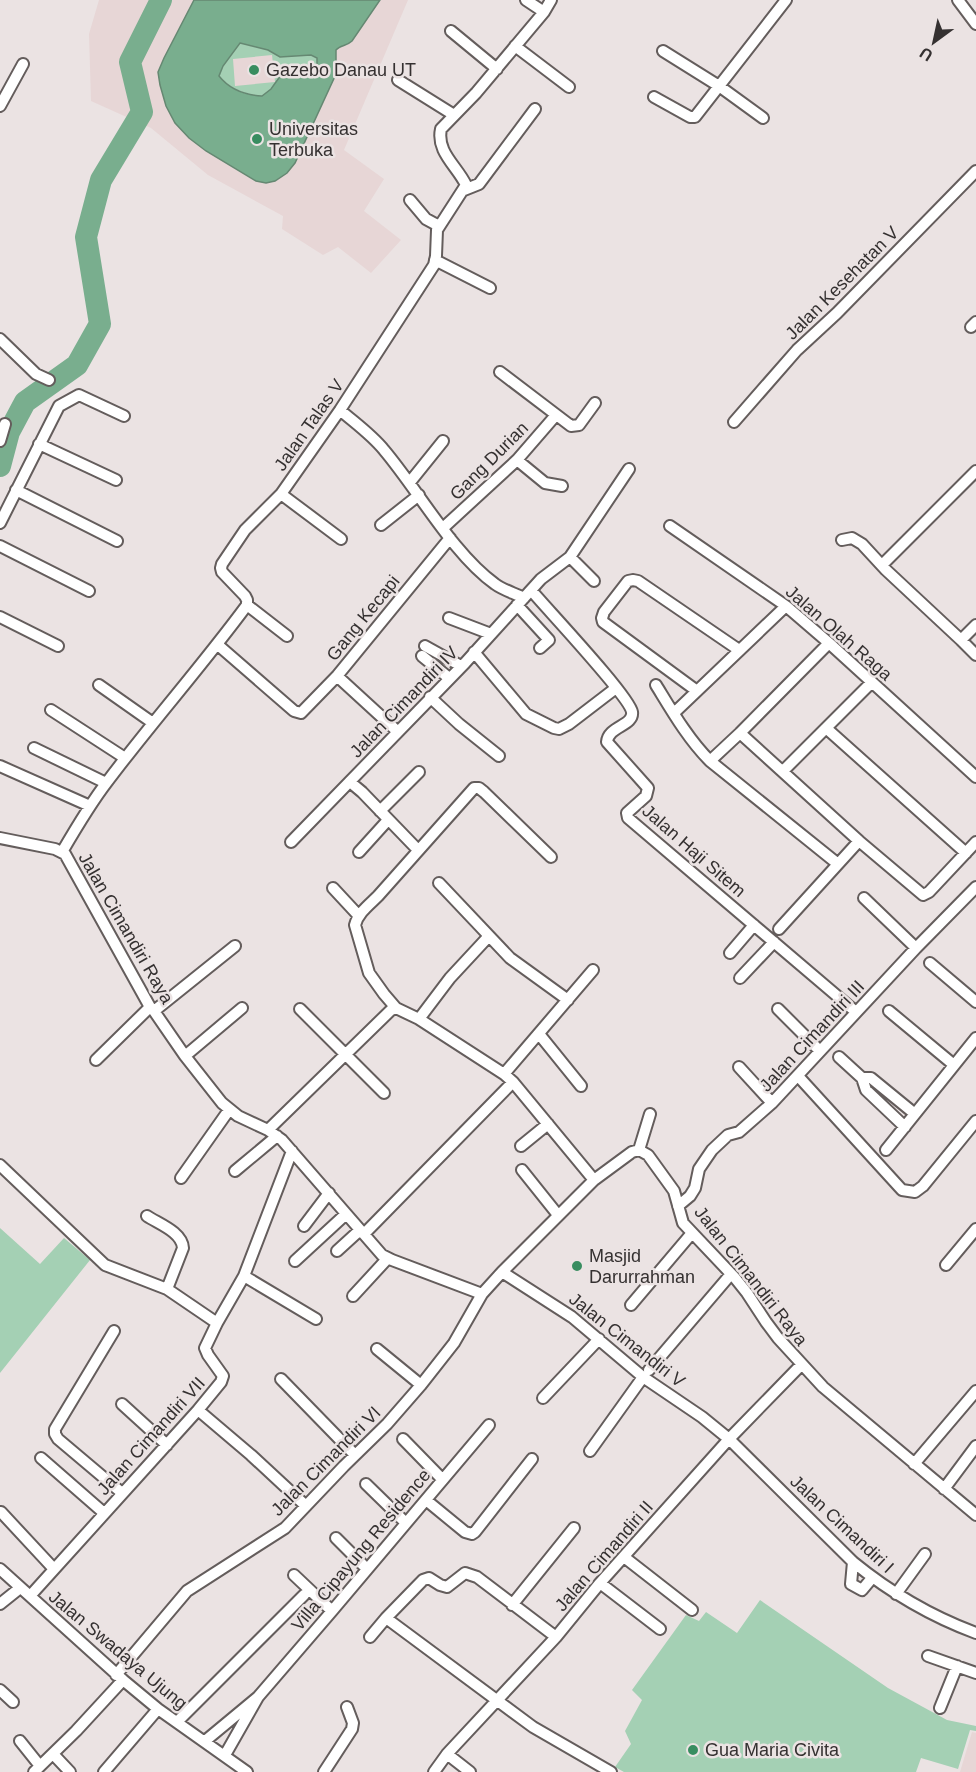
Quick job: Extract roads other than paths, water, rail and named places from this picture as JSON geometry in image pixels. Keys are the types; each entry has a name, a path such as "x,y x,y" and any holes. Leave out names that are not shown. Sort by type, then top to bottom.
{"street":[{"path":"526,0 544,12"},
{"path":"464,190 465,182 443,152 441,129 497,69 544,12 551,0"},
{"path":"654,97 694,118 786,0"},
{"path":"958,0 976,24"},
{"path":"451,31 497,69"},
{"path":"515,46 568,87"},
{"path":"663,51 719,86 763,118"},
{"path":"0,106 23,64"},
{"path":"398,80 454,115"},
{"name":"Jalan Talas V","path":"247,606 245,596 222,572 222,564 245,530 281,494 340,410 435,260 436,235 439,226 464,190 479,184 535,109"},
{"name":"Jalan Kesehatan V","path":"734,422 797,350 837,313 976,171"},
{"path":"410,200 426,219 439,226"},
{"path":"435,260 490,288"},
{"path":"0,339 36,374 49,380"},
{"path":"500,372 571,426 576,426 595,403"},
{"path":"0,523 59,406 79,395 124,416"},
{"name":"Jalan Haji Sitem","path":"340,410 375,440 410,482 450,538 474,565 496,585 524,598 616,688 632,710 629,720 610,733 607,742 648,788 646,795 627,813 628,818 856,1012"},
{"name":"Gang Durian","path":"443,528 517,460 556,415"},
{"path":"0,441 5,424"},
{"path":"410,482 443,441"},
{"path":"39,444 116,480"},
{"path":"517,460 544,483 562,486"},
{"name":"Jalan Cimandiri IV","path":"418,850 350,782 541,579 570,556 629,469"},
{"path":"882,565 976,471"},
{"path":"16,490 117,541"},
{"path":"281,494 341,538"},
{"path":"381,525 419,495"},
{"name":"Jalan Olah Raga","path":"670,526 786,606 976,777"},
{"path":"842,540 850,537 854,539 976,655"},
{"name":"Gang Kecapi","path":"218,645 298,713 304,712 337,676 450,538"},
{"path":"0,546 89,591"},
{"path":"570,556 594,581"},
{"path":"697,690 603,622 604,612 628,581 638,581 739,650"},
{"path":"524,598 549,640 540,648"},
{"path":"0,838 62,852 106,783 247,606 287,636"},
{"path":"674,713 786,606"},
{"path":"0,617 58,646"},
{"path":"449,618 490,634"},
{"path":"961,640 976,625"},
{"path":"710,761 829,643"},
{"path":"449,678 423,651 461,666"},
{"path":"474,652 520,709 530,717 554,728 559,729 569,724 616,688"},
{"path":"337,676 397,731"},
{"path":"783,771 872,682"},
{"path":"99,685 153,723"},
{"path":"656,685 701,752 710,761 838,864"},
{"path":"430,697 499,756"},
{"path":"51,710 125,758"},
{"path":"826,728 966,853"},
{"path":"740,733 859,841 923,895 929,892 976,842"},
{"path":"34,748 106,783"},
{"path":"0,766 90,806"},
{"path":"380,811 419,772"},
{"path":"291,843 350,782"},
{"path":"551,857 484,792 479,788 474,788 359,915 355,925 369,973 396,1008 419,1019 504,1074 594,1180"},
{"path":"359,852 388,820"},
{"path":"779,928 859,841"},
{"name":"Jalan Cimandiri Raya","path":"62,852 69,859 152,1009 185,1056 229,1110 273,1133 292,1150 382,1254 482,1294"},
{"path":"439,883 519,965 568,1000"},
{"name":"Jalan Cimandiri III","path":"678,1206 690,1196 695,1188 699,1168 712,1150 728,1135 739,1132 772,1103 976,887"},
{"path":"333,888 359,915"},
{"path":"864,898 916,948"},
{"path":"730,952 754,925"},
{"path":"419,1019 450,978 489,936"},
{"path":"740,978 774,942"},
{"path":"96,1060 152,1009 235,946"},
{"path":"930,963 976,1002"},
{"path":"504,1074 593,970"},
{"path":"185,1056 242,1008"},
{"path":"235,1170 273,1133 345,1054 391,1010 396,1008"},
{"path":"300,1009 384,1093"},
{"path":"778,1009 820,1051"},
{"path":"890,1011 954,1065"},
{"path":"539,1034 581,1086"},
{"path":"886,1150 976,1038"},
{"path":"839,1057 862,1078 866,1090 905,1127"},
{"path":"740,1067 772,1103"},
{"path":"798,1076 902,1190 915,1192 923,1186 976,1121"},
{"path":"862,1078 871,1078 915,1114"},
{"path":"337,1251 362,1232 513,1082"},
{"path":"181,1178 229,1110"},
{"path":"482,1294 594,1180 632,1152 639,1150 651,1114"},
{"path":"521,1146 548,1124"},
{"name":"Jalan Cimandiri VII","path":"30,1596 221,1382 224,1376 205,1348 244,1276 292,1150"},
{"name":"Jalan Cimandiri Raya","path":"639,1150 648,1155 674,1191 683,1223 747,1293 766,1322 801,1365 823,1387 976,1515"},
{"path":"0,1165 105,1265 167,1289 217,1323"},
{"path":"522,1170 558,1215"},
{"path":"304,1226 329,1194"},
{"path":"295,1261 346,1214"},
{"path":"147,1216 183,1241 183,1248 167,1289"},
{"path":"946,1265 976,1229"},
{"path":"631,1305 692,1233"},
{"path":"353,1296 388,1258"},
{"name":"Jalan Cimandiri V","path":"502,1272 572,1317 729,1439"},
{"path":"590,1451 646,1373 731,1274"},
{"path":"244,1276 316,1319"},
{"name":"Jalan Cimandiri VI","path":"37,1769 76,1731 187,1591 285,1528 387,1424 454,1343 482,1294"},
{"path":"114,1331 55,1431 58,1439 122,1493"},
{"path":"543,1398 599,1339"},
{"path":"377,1349 421,1385"},
{"name":"Jalan Cimandiri II","path":"434,1772 447,1754 556,1637 600,1583 729,1439 801,1365"},
{"path":"281,1378 356,1455"},
{"path":"914,1464 976,1391"},
{"path":"122,1404 167,1445"},
{"path":"198,1410 306,1506"},
{"name":"Villa Cipayung Residence","path":"205,1741 258,1697 489,1425"},
{"path":"403,1439 442,1479"},
{"name":"Jalan Cimandiri I","path":"729,1439 872,1578 941,1620 976,1633"},
{"path":"944,1489 976,1446"},
{"path":"41,1458 104,1513"},
{"path":"426,1500 465,1532 472,1534 532,1459"},
{"path":"366,1484 406,1523"},
{"path":"1,1512 54,1569"},
{"path":"512,1605 574,1528"},
{"path":"336,1538 367,1569"},
{"path":"896,1594 925,1554"},
{"path":"624,1557 692,1610"},
{"path":"853,1562 851,1584 862,1590 872,1578"},
{"name":"Jalan Swadaya Ujung","path":"0,1569 119,1677 158,1709 247,1772"},
{"path":"370,1637 426,1578 440,1586 447,1587 465,1573 477,1577 556,1637"},
{"path":"294,1575 332,1611"},
{"path":"600,1583 660,1629"},
{"path":"0,1604 20,1588"},
{"path":"177,1722 304,1595"},
{"path":"386,1618 539,1731 611,1772"},
{"path":"928,1656 976,1672"},
{"path":"940,1708 957,1666"},
{"path":"0,1690 13,1702"},
{"name":"Villa Cipayung Residence","path":"225,1755 258,1697"},
{"path":"324,1772 352,1728 353,1723 347,1707"},
{"path":"104,1772 158,1709"},
{"path":"223,1726 236,1737"},
{"path":"20,1741 37,1769"},
{"path":"53,1754 70,1772"},
{"path":"447,1754 470,1772"}],"waterway":[{"path":"0,466 9,432 25,402 77,365 100,324 86,237 101,180 142,112 130,62 161,0"}],"place":[{"name":"Gazebo Danau UT","path":"254,70"},
{"name":"Universitas Terbuka","path":"257,139"},
{"name":"Masjid Darurrahman","path":"577,1266"},
{"name":"Gua Maria Civita","path":"693,1750"}]}
